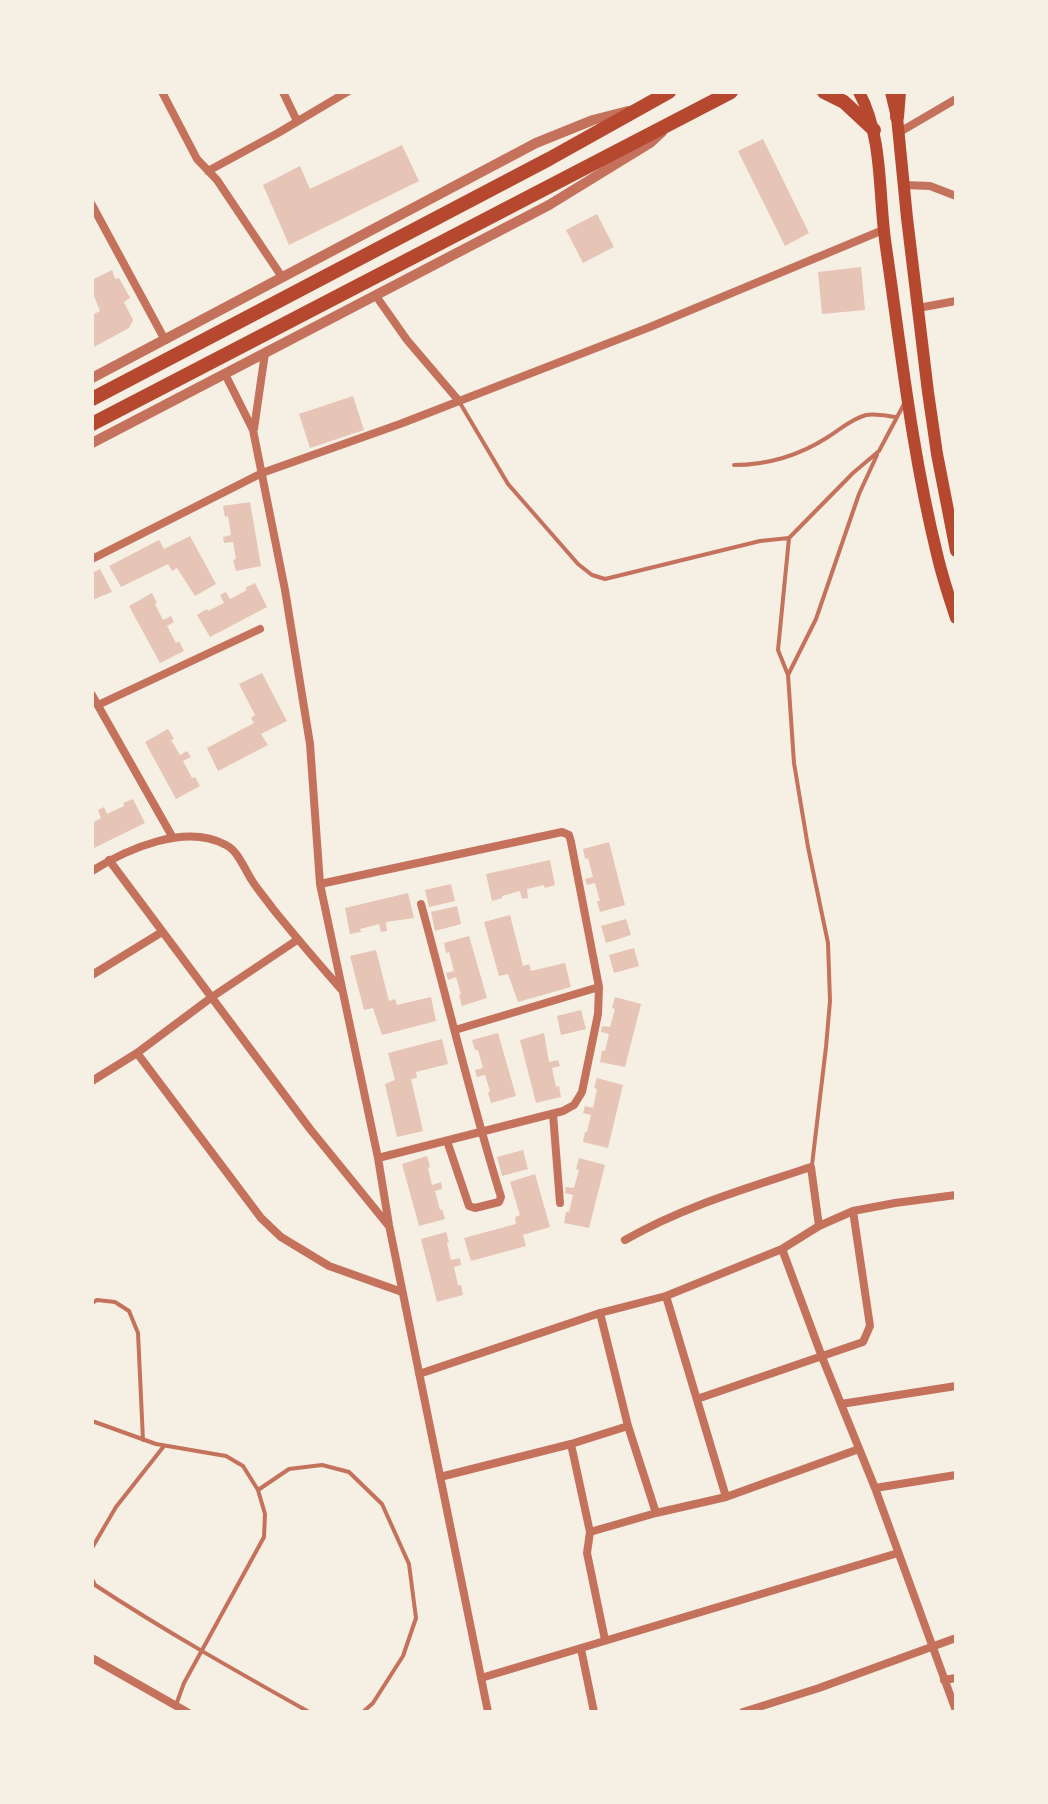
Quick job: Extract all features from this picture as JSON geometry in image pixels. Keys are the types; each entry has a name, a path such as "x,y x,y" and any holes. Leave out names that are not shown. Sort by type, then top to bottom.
{"highway":[{"path":"92,399 535,167 669,92"},
{"path":"92,424 731,92"},
{"path":"824,92 844,102 874,130"},
{"path":"897,117 899,92"}],"main road":[{"path":"859,92 874,130 883,230 919,470 937,556 956,618"},
{"path":"891,92 897,117 937,454 956,551"}],"street":[{"path":"162,92 197,159 217,180 282,277"},
{"path":"283,92 297,121"},
{"path":"208,171 347,92"},
{"path":"898,133 956,99"},
{"path":"92,378 536,143 593,120 637,109"},
{"path":"92,443 549,205 650,143 673,122"},
{"path":"904,185 930,186 956,196"},
{"path":"92,205 165,340"},
{"path":"92,559 262,473 650,327 883,230"},
{"path":"376,296 407,340 459,401"},
{"path":"918,308 956,301"},
{"path":"253,430 265,353"},
{"path":"225,374 253,430 285,590 310,744 320,884 488,1712"},
{"path":"98,705 260,629"},
{"path":"92,695 173,838"},
{"path":"320,884 562,832 569,835 571,842 599,987 598,1014 582,1092 574,1105 563,1111 378,1158"},
{"path":"92,871 109,860 150,843 173,838 199,836 228,845 297,940 343,991"},
{"path":"109,860 310,1129 389,1225"},
{"path":"421,904 501,1197 499,1202 475,1208 469,1206 447,1141"},
{"path":"92,975 162,932"},
{"path":"92,1081 137,1053 212,997 297,940"},
{"path":"455,1030 599,987"},
{"path":"137,1053 261,1218 281,1237 329,1266 402,1292"},
{"path":"553,1114 560,1203"},
{"path":"625,1240 706,1201 811,1167 819,1226"},
{"path":"419,1374 600,1313 666,1296 782,1249 819,1226 853,1211 956,1195"},
{"path":"697,1399 863,1342 870,1326 853,1211"},
{"path":"782,1249 875,1488 956,1711"},
{"path":"666,1296 726,1497"},
{"path":"600,1313 628,1426 656,1513"},
{"path":"841,1404 956,1386"},
{"path":"440,1477 571,1444 628,1426"},
{"path":"571,1444 590,1532 587,1553 605,1640"},
{"path":"590,1532 726,1497 859,1449"},
{"path":"875,1488 956,1475"},
{"path":"481,1678 898,1553"},
{"path":"743,1712 956,1638"},
{"path":"581,1649 594,1712"},
{"path":"92,1658 174,1709 187,1712"},
{"path":"944,1680 956,1678"}],"lane":[{"path":"788,675 816,619 859,494 896,417 908,399"},
{"path":"459,401 508,484 569,555 592,575 605,579 760,541 789,538"},
{"path":"734,465 754,465 794,454 827,438 852,420 869,414 896,417"},
{"path":"811,1167 830,1001 828,943 794,763 788,675 778,650 789,538 879,451"},
{"path":"92,1303 97,1300 115,1302 129,1311 138,1333 143,1440"},
{"path":"92,1421 164,1446 226,1456 243,1466 258,1490 265,1514 264,1537 184,1683 174,1709"},
{"path":"92,1548 116,1507 164,1446"},
{"path":"258,1490 289,1469 322,1465 349,1472 382,1504 409,1564 416,1618 403,1656 373,1703 363,1712"},
{"path":"92,1579 95,1585 201,1652 309,1712"}],"building":[{"path":"763,139 809,233 785,246 738,151"},
{"path":"402,145 419,181 289,245 263,185 300,166 310,189"},
{"path":"597,214 614,247 583,263 566,230"},
{"path":"861,267 865,310 822,314 818,272"},
{"path":"112,270 130,298 124,302 133,320 129,328 92,348 92,315 100,311 92,291 92,280"},
{"path":"353,396 364,430 310,448 299,414"},
{"path":"250,502 261,566 236,571 233,542 224,543 223,537 231,535 223,506"},
{"path":"190,536 216,584 195,596 177,568 172,571 168,564 121,587 109,566 159,540 164,549"},
{"path":"100,569 112,592 92,600 92,573"},
{"path":"255,583 267,607 210,637 197,615 224,603 220,595 226,592 230,599"},
{"path":"152,593 163,620 171,616 174,622 167,626 184,651 160,663 129,606"},
{"path":"262,673 287,721 261,734 268,745 218,771 207,748 254,723 251,718 255,715 239,684"},
{"path":"168,729 180,755 187,751 191,757 183,761 200,786 176,799 145,742"},
{"path":"133,799 145,823 92,849 92,823 101,818 98,810 104,807 107,814"},
{"path":"609,842 625,905 600,912 595,883 587,885 585,879 593,877 583,849"},
{"path":"550,860 555,885 527,889 528,898 522,899 520,891 492,901 486,874"},
{"path":"451,884 455,901 429,907 425,890"},
{"path":"408,893 414,918 386,922 387,931 381,932 379,924 350,934 345,908"},
{"path":"457,906 461,924 435,931 431,912"},
{"path":"510,915 523,966 529,964 531,971 565,963 571,987 518,1002 508,974 499,976 484,922"},
{"path":"626,919 631,935 606,943 601,926"},
{"path":"469,936 487,998 462,1006 456,977 448,980 446,973 454,971 444,943"},
{"path":"634,948 639,966 614,973 609,955"},
{"path":"376,950 389,1001 395,999 397,1005 431,997 436,1021 382,1035 373,1008 364,1010 350,956"},
{"path":"615,997 641,1004 625,1067 600,1062 609,1034 601,1032 602,1026 610,1027"},
{"path":"581,1010 586,1029 561,1035 557,1016"},
{"path":"498,1033 516,1096 491,1103 485,1075 477,1077 475,1070 483,1068 472,1040"},
{"path":"544,1033 549,1062 558,1060 560,1066 552,1068 561,1097 536,1103 520,1040"},
{"path":"442,1039 448,1064 416,1072 417,1078 411,1079 423,1131 397,1137 385,1084 395,1080 388,1053"},
{"path":"597,1078 623,1085 608,1148 583,1142 591,1115 583,1113 585,1106 593,1108"},
{"path":"523,1150 528,1169 502,1176 497,1157"},
{"path":"427,1156 432,1185 441,1182 442,1189 435,1191 445,1219 419,1226 402,1164"},
{"path":"579,1158 605,1165 589,1228 564,1223 573,1195 565,1193 566,1187 574,1188"},
{"path":"535,1174 550,1227 523,1235 526,1246 471,1261 464,1238 516,1224 515,1217 520,1215 510,1182"},
{"path":"446,1232 451,1260 460,1258 461,1265 454,1267 463,1295 437,1302 421,1239"}]}
